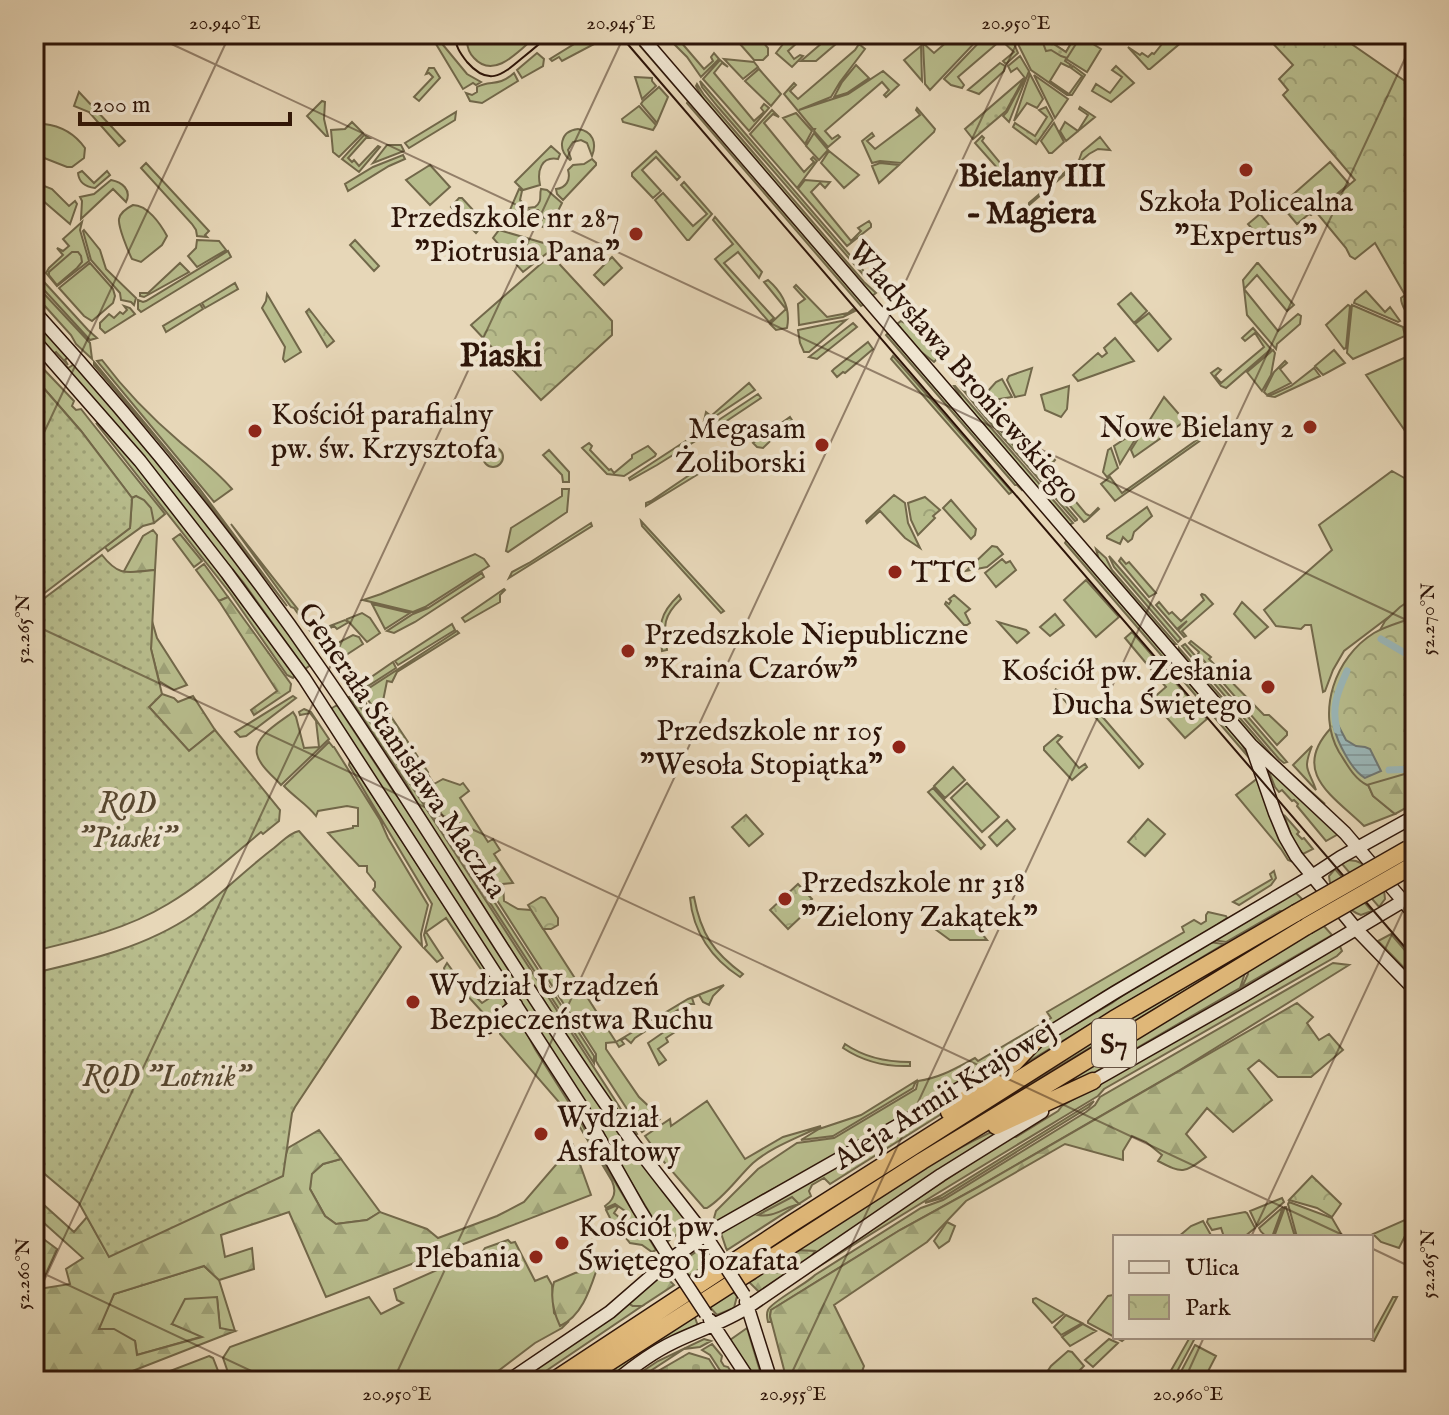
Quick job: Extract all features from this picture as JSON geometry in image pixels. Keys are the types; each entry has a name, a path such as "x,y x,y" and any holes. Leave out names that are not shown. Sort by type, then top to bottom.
{"highway":[{"name":"Aleja Armii Krajowej","path":"580,1381 1413,852"},
{"name":"Aleja Armii Krajowej","path":"553,1381 1114,1019 1302,920"},
{"path":"927,1138 948,1114 1015,1062 1037,1039"},
{"path":"922,1161 1093,1081"}],"main road":[{"name":"Władysława Broniewskiego","path":"639,34 1251,745 1288,777 1409,897 1415,915"},
{"name":"Generała Stanisława Maczka","path":"34,311 176,475 330,682 548,1018 651,1167 707,1238 746,1301 771,1381"},
{"name":"Generała Stanisława Maczka","path":"34,340 140,461 302,675 581,1106 639,1209 750,1381"},
{"name":"Władysława Broniewskiego","path":"1251,745 1285,837 1296,856 1356,929 1415,990"},
{"name":"Aleja Armii Krajowej","path":"508,1381 610,1312 671,1259 918,1114 1358,847 1415,816"},
{"path":"616,1381 652,1353 710,1319 731,1318 746,1301 1093,1081 1409,897"},
{"path":"488,1027 516,1005"}],"green space":[{"path":"434,34 467,74 481,82 463,89 433,39"},
{"path":"468,34 533,34 534,38 514,56 490,66 482,64 472,55 468,47"},
{"path":"664,34 674,34 704,69 713,61 711,57 714,53 719,59 701,77 687,57"},
{"path":"750,34 756,34 768,48 768,55 763,60 754,60 740,44"},
{"path":"791,34 807,34 788,51 794,59 803,56 792,67 776,53"},
{"path":"882,34 912,34 917,40 923,34 930,34 922,42 888,41"},
{"path":"956,34 983,34 930,90 925,84 923,43 934,53"},
{"path":"987,34 1010,34 1018,53 1006,64 1003,61 1014,52 1001,40 958,77 964,85 962,88 951,85 944,79"},
{"path":"1013,34 1038,34 1066,52 1073,40 1068,35 1077,34 1101,49 1087,72 1066,59 1071,65 1069,67 1061,63 1050,81 1069,94 1082,76 1071,68 1073,66 1085,75 1072,95 1067,95 1031,70"},
{"path":"1069,34 1081,36 1067,58 1051,50 1046,51 1040,35 1066,52 1073,40"},
{"path":"1170,34 1190,35 1150,69 1128,47 1148,57"},
{"path":"1266,34 1337,34 1415,88 1415,320 1404,307 1401,298 1405,295 1375,243 1355,259 1317,213 1355,180 1283,95 1288,90 1279,79 1293,65"},
{"path":"829,37 837,43 816,61 801,61"},
{"path":"584,38 598,42 562,61 559,57 550,59"},
{"path":"859,44 865,49 831,97 799,110 848,94 883,71 899,85 886,97 884,95 889,90 882,82 825,131 832,139 838,135 840,137 828,147 784,94 794,83 796,85 790,91 798,99"},
{"path":"921,46 922,81 904,60"},
{"path":"642,47 864,304 861,306"},
{"path":"537,53 544,59 543,66 522,78 517,70"},
{"path":"1020,56 1029,71 1009,122 1003,116 1025,78 1017,68 1011,72 1008,66"},
{"path":"724,59 754,62 758,67 743,79"},
{"path":"720,60 728,67 722,63 714,73 754,121 764,112 761,108 764,104 769,108 749,131 703,79"},
{"path":"1000,63 1005,66 1004,71 979,94 968,90"},
{"path":"856,65 869,78 847,93 834,97 842,82"},
{"path":"1116,66 1134,83 1111,102 1092,91 1096,84 1110,93 1122,77 1112,70"},
{"path":"429,68 434,68 440,78 419,101 414,97 433,77 426,74"},
{"path":"759,69 781,94 771,106 745,81"},
{"path":"514,73 518,81 482,103 470,101 466,93 472,95 477,92 477,87 499,82"},
{"path":"1030,74 1043,99 1037,108 1027,103 1014,121"},
{"path":"1034,75 1068,99 1055,118"},
{"path":"635,77 652,78 656,86 642,99"},
{"path":"1024,78 1006,111 973,139 965,129"},
{"path":"700,81 880,290 879,291 718,107"},
{"path":"697,84 876,293 872,296 703,99"},
{"path":"659,87 668,97 657,123 641,104"},
{"path":"79,92 125,141 119,146 89,112 74,106"},
{"path":"322,101 325,102 324,119 328,136 307,116"},
{"path":"639,106 656,125 653,130 623,122 622,119"},
{"path":"1046,107 1053,120 1036,144 1013,127 1015,123 1035,136 1047,117 1039,110"},
{"path":"1080,107 1095,117 1066,141 1060,131 1065,122 1078,131 1088,115"},
{"path":"917,108 935,129 934,132 901,163 872,163 862,141 872,133 874,136 867,141 875,149 920,115"},
{"path":"772,110 779,117 773,114 764,123 804,172 814,162 813,157 817,161 797,188 750,134"},
{"path":"456,112 455,120 409,148 405,143"},
{"path":"796,113 812,131 805,144 783,118"},
{"path":"352,122 363,133 339,157 333,152 331,130 345,129"},
{"path":"1054,123 1064,142 1049,153 1041,141"},
{"path":"44,124 62,129 77,139 85,148 84,158 67,167 34,154 34,132"},
{"path":"578,129 590,135 594,142 592,156 587,143 581,140 573,142 568,150 570,160 563,151 562,141 567,133"},
{"path":"814,133 828,150 819,160 806,146"},
{"path":"364,135 369,138 348,158 352,162 354,160 359,166 380,147 359,172 342,159"},
{"path":"982,136 982,141 1011,176 1007,179 975,143"},
{"path":"1100,137 1110,150 1098,149 1089,154 1029,205 1079,160 1082,152"},
{"path":"387,145 401,145 404,151 373,163"},
{"path":"551,146 560,154 558,159 544,162 539,175 540,185 523,190 515,182"},
{"path":"656,151 680,177 677,180 656,157 642,170 661,191 653,198 632,173"},
{"path":"829,151 859,175 844,188 821,163"},
{"path":"403,155 405,159 348,191 345,184 373,167"},
{"path":"592,159 596,165 563,200 556,189 567,183 568,170 573,165"},
{"path":"1330,162 1349,184 1297,224 1281,205"},
{"path":"146,163 209,231 205,235 207,237 197,236 192,224 141,168"},
{"path":"880,163 899,165 879,183 872,166"},
{"path":"430,165 450,187 430,205 406,180"},
{"path":"82,171 94,183 107,171 110,175 95,188 81,182 78,173"},
{"path":"111,180 125,187 128,194 126,202 113,189 81,219 80,197 94,194"},
{"path":"805,180 830,182 825,188 820,183 811,192 851,241 861,231 858,228 869,221 871,227 847,246 798,189"},
{"path":"34,182 52,189 69,206 75,201 77,204 70,224 34,193"},
{"path":"684,182 712,214 689,240 655,200 663,193 693,226 707,214 681,185"},
{"path":"519,189 522,191 520,200 527,208 535,207 540,201 541,189 547,190 562,203 543,227 539,225 543,217 538,210 530,210 526,227 514,229 514,226 503,226"},
{"path":"459,198 485,223 476,233 451,207"},
{"path":"133,205 148,211 167,236 162,245 141,262 132,259 119,223 122,213"},
{"path":"1260,214 1276,233 1264,243 1248,224"},
{"path":"715,217 762,272 759,278 738,252 724,263 774,318 769,322 715,259 733,244 713,220"},
{"path":"82,222 80,230 89,261 57,286 46,273 63,255 57,248 63,251 69,246 63,239"},
{"path":"84,230 100,250 106,269 136,298 134,305 121,300 120,293 91,260"},
{"path":"499,230 547,244 552,247 551,250 523,272 493,238"},
{"path":"197,240 219,241 226,250 197,267 188,256 196,248"},
{"path":"355,240 379,266 374,271 350,245"},
{"path":"228,251 231,257 141,312 138,309 138,300 146,301"},
{"path":"72,252 78,252 82,262 57,285 49,272"},
{"path":"551,255 612,321 612,335 541,400 471,325"},
{"path":"612,257 622,268 604,285 594,275"},
{"path":"90,263 113,289 115,296 113,303 92,321 59,288"},
{"path":"180,263 189,272 144,297 140,296 140,293 148,293"},
{"path":"1258,263 1294,305 1287,311 1257,275 1244,289 1243,280"},
{"path":"34,271 97,338 90,340 34,279"},
{"path":"768,280 785,301 788,314 787,328 776,330 770,324 786,309 764,282"},
{"path":"34,283 90,343 92,359 44,305 40,294 34,292"},
{"path":"235,283 238,289 205,308 202,303"},
{"path":"796,285 827,317 855,311 843,317 799,325 798,304 805,299 794,287"},
{"path":"1244,289 1278,331 1298,314 1301,316 1300,324 1277,344 1276,349 1247,315"},
{"path":"1366,291 1385,312 1390,307 1400,321 1354,303"},
{"path":"1131,293 1147,311 1134,323 1118,304"},
{"path":"267,294 301,352 285,362 285,347 262,308"},
{"path":"200,304 203,309 166,332 163,326"},
{"path":"1352,305 1403,327 1405,336 1353,359 1347,353"},
{"path":"124,306 135,314 105,333 100,323 109,314 114,318 120,312 123,314 127,310"},
{"path":"1350,306 1344,349 1326,325"},
{"path":"309,309 334,341 327,347 306,312"},
{"path":"1149,313 1171,339 1158,351 1135,324"},
{"path":"34,318 69,356 65,360 68,365 34,333"},
{"path":"846,320 809,352 804,352 798,330"},
{"path":"901,321 911,326 938,358 934,362 897,324"},
{"path":"853,323 857,327 817,359 809,357"},
{"path":"1253,328 1271,349 1226,388 1221,386 1211,373 1218,368 1221,370 1215,376 1221,383 1264,347 1255,333 1245,341 1242,338"},
{"path":"888,333 1023,489 1022,490 886,335"},
{"path":"1115,338 1134,361 1078,381 1073,375 1098,353 1102,357 1107,353 1104,348"},
{"path":"868,342 873,349 837,377 832,371"},
{"path":"1273,350 1271,375 1262,391 1247,372"},
{"path":"1334,350 1345,363 1323,375 1315,366"},
{"path":"1415,353 1415,445 1366,375"},
{"path":"893,356 1012,492 1009,494 891,359"},
{"path":"34,359 74,401 72,406 76,410 81,409 165,514 154,523 136,496 132,498 81,431 34,377"},
{"path":"58,359 68,368 73,365 73,360 208,524 312,664 305,669 243,582"},
{"path":"102,360 149,413 232,489 214,502 97,361"},
{"path":"1285,361 1287,363 1280,369 1291,383 1267,395 1264,392 1274,372"},
{"path":"94,362 199,488 287,606 177,463"},
{"path":"1032,368 1025,395 1015,397 1007,380 1009,376"},
{"path":"1314,368 1320,376 1275,397 1269,396 1291,386"},
{"path":"34,377 81,431 132,498 130,528 34,601"},
{"path":"1002,379 1012,397 981,402 996,382"},
{"path":"957,380 1077,519 1077,520 980,411"},
{"path":"749,383 755,390 704,421 706,412 711,416"},
{"path":"954,386 1073,523 1069,525 963,401"},
{"path":"1069,386 1067,409 1061,417 1045,410 1041,395"},
{"path":"758,394 761,398 716,428 708,427"},
{"path":"1164,397 1185,421 1134,457 1131,450"},
{"path":"1005,401 997,410 1042,461 1037,466 983,404"},
{"path":"790,417 792,420 763,448 753,443"},
{"path":"96,423 113,437 166,501 295,676 293,678 287,675 230,593"},
{"path":"1188,425 1201,440 1115,501 1101,484 1110,477 1122,493 1198,439"},
{"path":"1141,430 1120,464 1114,446"},
{"path":"692,437 697,440 630,480 629,478"},
{"path":"589,443 592,446 590,450 614,473 632,455 648,446 656,454 624,476 607,474 582,448"},
{"path":"493,447 500,450 503,457 500,464 493,467 486,464 483,457 486,450"},
{"path":"1111,448 1118,468 1107,477 1103,472"},
{"path":"549,450 569,472 569,482 563,482 562,475 543,455"},
{"path":"1051,456 1055,460 1048,468 1086,514 1090,516 1099,509 1086,521 1037,468"},
{"path":"710,461 713,465 646,506 646,503"},
{"path":"1392,471 1415,484 1415,597 1344,651 1323,692 1311,625 1301,629 1276,626 1264,610 1332,550 1319,525"},
{"path":"562,489 569,489 567,512 506,551 511,528 562,496"},
{"path":"894,495 905,503 908,523 920,548 905,538 880,511 866,521"},
{"path":"136,496 151,508 154,523 143,526 108,551 105,547 130,528 132,498"},
{"path":"925,497 940,510 918,535 908,503"},
{"path":"951,500 976,529 971,539 943,508"},
{"path":"1147,507 1152,516 1134,532 1132,539 1128,542 1123,537 1120,544 1107,538 1107,536"},
{"path":"641,521 724,611 721,613 642,526"},
{"path":"591,523 592,526 509,578 512,572"},
{"path":"231,524 311,626 322,629 345,620 348,622 347,619 362,613 370,618 380,633 367,642 349,622 337,629 334,626 324,632 334,645 353,635 359,637 363,644 340,659 330,653 318,634 310,631 291,607"},
{"path":"153,530 157,535 155,570 123,573 143,536"},
{"path":"180,534 202,561 194,567 173,539"},
{"path":"1067,540 1241,743 1251,760 1065,543"},
{"path":"992,546 1003,554 987,567 966,571"},
{"path":"1096,549 1176,644 1171,644 1099,560"},
{"path":"475,554 489,566 413,612 363,600 381,594"},
{"name":"ROD \"Piaski\"","path":"102,555 114,567 125,572 155,570 151,649 162,694 149,707 189,751 215,730 280,810 279,821 193,888 152,913 103,933 34,951 34,606"},
{"path":"1109,556 1181,639 1178,642 1114,567"},
{"path":"1121,558 1126,564 1129,562 1156,593 1149,597 1119,561"},
{"path":"1002,559 1006,563 1010,561 1016,570 996,587 985,573"},
{"path":"204,564 228,597 219,601 196,570"},
{"path":"482,573 484,577 415,622 394,633 387,631 428,608"},
{"path":"1086,580 1119,617 1096,637 1064,600"},
{"path":"504,589 500,602 465,622 462,618"},
{"path":"1202,594 1213,604 1182,631 1184,637 1178,630 1187,621 1177,629 1156,605 1159,602 1169,614 1172,612 1181,621 1204,600"},
{"path":"679,595 681,599 670,611 666,622 667,650 662,651 662,620 667,608"},
{"path":"954,595 970,609 965,613 970,623 967,625 945,604 949,604 949,599"},
{"path":"228,597 291,684 290,691 254,715 251,710 277,691 219,601"},
{"path":"1415,597 1415,803 1395,814 1373,796 1365,778 1352,680 1385,621"},
{"path":"1242,602 1268,627 1255,638 1234,614"},
{"path":"372,604 410,613 385,629"},
{"path":"1055,614 1064,625 1050,636 1040,627"},
{"path":"1415,617 1415,771 1367,785 1351,771 1332,736 1329,720 1333,686 1349,656 1360,643 1374,633"},
{"path":"152,621 157,638 187,685 174,690 159,681 151,649"},
{"path":"998,622 1026,630 1029,633 1017,643"},
{"path":"452,624 455,630 398,665 395,661"},
{"path":"457,631 459,633 397,672 392,682 387,681 383,701 434,784 443,779 460,785 463,783 469,791 460,798 488,842 493,839 500,850 494,854 513,883 503,884 504,901 518,909 531,910 616,1042 606,1043 606,1049 639,1097 660,1117 642,1132 596,1061 596,1054 363,692 362,689 369,688"},
{"path":"1132,632 1207,719 1185,738 1151,700 1166,687 1125,638"},
{"path":"1191,641 1211,657 1209,659 1264,715 1269,715 1287,732 1277,745 1198,654 1189,643"},
{"path":"1185,644 1287,762 1279,759 1182,646"},
{"path":"1179,648 1278,762 1325,804 1284,771 1247,733 1179,653"},
{"path":"393,662 396,668 363,687 367,680"},
{"path":"1055,689 1084,707 1080,715 1077,715"},
{"path":"358,691 594,1056 594,1063 353,692"},
{"path":"162,694 178,702 193,696 215,730 189,751 149,707"},
{"path":"293,696 296,698 246,736 240,737 235,732"},
{"path":"352,696 637,1134 634,1135 611,1104 430,825 405,781 349,697"},
{"path":"337,705 616,1128 689,1225 667,1242 572,1084 329,710"},
{"path":"1094,707 1143,764 1139,768 1090,711"},
{"path":"304,709 311,712 329,739 281,785 261,762 257,747 269,730 293,712 304,748 319,747 316,721 310,713 300,715 299,712"},
{"path":"1331,728 1365,778 1373,796 1395,814 1364,826 1320,782 1314,758 1319,744"},
{"path":"1058,735 1062,737 1057,742 1079,768 1085,764 1087,767 1072,780 1044,750"},
{"path":"329,742 380,820 428,905 421,934 422,946 373,890 375,882 367,872 367,866 359,866 328,833 358,826 358,808 347,806 318,811 316,816 284,786"},
{"path":"1312,746 1307,765 1316,790 1293,765"},
{"path":"350,761 506,1000 499,1012 485,1015 445,971 447,963 482,1003 497,993 446,918 426,932 443,958 437,962 424,948 427,945 424,935 432,904 349,765"},
{"path":"953,767 965,780 945,798 934,786"},
{"path":"1267,767 1340,833 1326,841 1298,804 1275,787"},
{"path":"1258,778 1279,838 1293,862 1288,860 1236,795"},
{"path":"967,783 999,817 982,832 951,798"},
{"path":"933,788 985,845 981,849 928,792"},
{"path":"746,815 763,834 749,846 732,827"},
{"path":"1284,815 1299,832 1297,834 1313,849 1303,854 1293,840"},
{"path":"1148,819 1165,834 1145,856 1128,842"},
{"path":"1007,820 1015,829 997,846 989,837"},
{"name":"ROD \"Lotnik\"","path":"299,831 401,947 295,1107 283,1176 109,1257 79,1203 34,1165 34,973 117,951 176,925"},
{"path":"1348,860 1361,863 1384,890 1385,899 1379,907 1342,864"},
{"path":"1335,869 1372,911 1361,915 1340,899 1329,876"},
{"path":"1274,871 1276,878 1271,885 1239,905 1233,902 1272,879 1270,874"},
{"path":"798,884 812,899 803,907 806,912 788,929 770,910"},
{"path":"1293,892 1304,901 1226,942 1212,940"},
{"path":"541,897 545,898 558,918 558,925 551,929 543,929 528,905"},
{"path":"694,897 700,922 710,941 743,974 740,977 721,962 706,944 695,922 690,898"},
{"path":"962,909 987,940 950,940 935,929"},
{"path":"1208,912 1227,918 851,1148 717,1222 714,1218 716,1211 758,1169 797,1143 834,1138 916,1089 918,1081 941,1075 975,1058 978,1061 1051,1018 1047,1012 1184,932 1182,927 1194,920 1201,924 1206,921"},
{"path":"1300,919 1302,921 863,1188 566,1381 654,1318 1043,1070"},
{"path":"1323,925 1332,935 1242,987 1247,972"},
{"path":"1391,934 1415,962 1415,979 1378,941"},
{"path":"1209,942 1224,944 1003,1077 1044,1043"},
{"path":"1339,944 1342,951 1337,956 1104,1089 1098,1096 810,1272 1011,1137 1016,1137 1062,1106"},
{"path":"1333,963 1349,965 1180,1070 900,1230 771,1310 771,1322 768,1322 767,1313 771,1307 815,1275 921,1208 943,1200 1086,1112 1100,1097"},
{"path":"1245,973 1240,988 1063,1091 1042,1093"},
{"path":"724,985 709,1005 699,995 692,998 694,1004 687,1004 631,1043 625,1038 621,1040 624,1044 619,1047 616,1042 688,999"},
{"path":"1297,1003 1313,1017 1307,1023 1319,1040 1329,1034 1343,1050 1311,1077 1278,1077 1259,1060 1248,1069 1272,1100 1233,1132 1207,1108 1186,1134 1206,1157 1188,1169 1178,1170 1158,1161 1162,1155 1146,1142 1132,1136 1123,1151 1123,1160 1065,1144 966,1201 927,1242 834,1305 864,1366 860,1377 852,1381 787,1381 771,1310 900,1230"},
{"path":"511,1017 521,1022 656,1250 652,1252 642,1245 630,1243 610,1218 606,1210 618,1207 614,1213 620,1218 625,1211 615,1204 605,1206 614,1195 612,1181 578,1124 500,1034 502,1022"},
{"path":"674,1025 678,1030 666,1038 668,1042 658,1049 666,1060 659,1065 648,1043"},
{"path":"845,1044 876,1058 910,1062 910,1066 892,1066 867,1060 843,1048"},
{"path":"982,1080 943,1113 830,1184 824,1178 812,1185 809,1191 811,1196 727,1250 721,1233"},
{"path":"916,1081 913,1088 833,1136 801,1140 819,1129 861,1115"},
{"path":"707,1101 745,1159 783,1137 821,1126 761,1157 720,1198 704,1208 645,1136 670,1119 671,1126"},
{"path":"1094,1101 942,1198 925,1203 940,1196"},
{"path":"1020,1119 812,1257 797,1250 933,1163"},
{"path":"319,1130 341,1159 323,1164 312,1174 310,1189 325,1216 336,1224 367,1220 380,1212 427,1229 438,1238 497,1216 524,1202 573,1145 591,1195 326,1297 289,1212 221,1235 225,1257 252,1248 254,1269 219,1280 204,1266 114,1294 99,1329 114,1329 135,1341 137,1355 202,1337 172,1324 185,1299 217,1297 220,1328 235,1331 107,1381 34,1381 34,1232 57,1249 39,1289 70,1284 66,1269 83,1258 34,1214 34,1196 74,1232 87,1217 109,1256 285,1157 288,1148"},
{"path":"341,1159 380,1212 367,1220 336,1224 325,1216 310,1189 311,1174 323,1164"},
{"path":"1312,1176 1341,1204 1332,1217 1317,1208 1289,1200"},
{"path":"792,1197 799,1204 773,1214 758,1215"},
{"path":"1282,1198 1284,1202 1257,1226 1250,1211"},
{"path":"1288,1204 1332,1218 1342,1235 1296,1235"},
{"path":"1283,1207 1273,1235 1264,1235 1259,1228"},
{"path":"1285,1207 1286,1207 1294,1235 1275,1235"},
{"path":"1245,1212 1255,1228 1246,1235 1221,1235 1221,1228 1212,1230 1208,1219"},
{"path":"1407,1219 1412,1222 1399,1248 1381,1242 1373,1234"},
{"path":"1203,1221 1211,1235 1180,1235"},
{"path":"947,1222 955,1226 949,1241 939,1248 934,1241"},
{"path":"508,1240 515,1242 535,1281 547,1276 552,1285 554,1313 565,1324 569,1321 562,1328 535,1343 485,1381 231,1381 223,1358 230,1347 369,1297 381,1314 403,1303 397,1300 394,1289 471,1255 477,1256 485,1248"},
{"path":"705,1249 703,1252 713,1261 688,1276 685,1265 682,1266 683,1261"},
{"path":"797,1250 815,1251 811,1257 759,1292 749,1282 759,1274"},
{"path":"204,1266 219,1280 235,1331 220,1329 217,1298 172,1324 204,1336 137,1355 135,1341 98,1329 114,1294"},
{"path":"598,1266 580,1308 560,1326 553,1304 554,1282"},
{"path":"663,1274 674,1285 642,1306 628,1303"},
{"path":"732,1290 737,1296 734,1308 717,1315 708,1305"},
{"path":"1113,1295 1113,1336 1088,1323 1108,1296"},
{"path":"1393,1297 1397,1297 1374,1341 1370,1339 1373,1339"},
{"path":"1036,1298 1064,1314 1052,1323 1033,1302"},
{"path":"628,1303 642,1306 531,1381 517,1381"},
{"path":"694,1315 698,1326 650,1349 608,1381 596,1381"},
{"path":"1066,1315 1082,1323 1061,1335 1054,1327"},
{"path":"1083,1324 1096,1331 1070,1346 1062,1337"},
{"path":"747,1328 763,1381 756,1381 730,1340"},
{"path":"704,1339 711,1341 700,1347 684,1349 635,1381 628,1381 658,1361"},
{"path":"1109,1339 1118,1343 1093,1367 1085,1360"},
{"path":"1189,1339 1194,1339 1172,1381 1165,1381"},
{"path":"712,1344 737,1381 727,1381 710,1355 702,1350"},
{"path":"1195,1345 1216,1356 1203,1381 1176,1381"},
{"path":"1068,1351 1084,1366 1078,1372 1083,1377 1079,1381 1046,1381 1043,1378 1051,1366"},
{"path":"689,1353 709,1359 723,1381 641,1381"},
{"path":"209,1356 213,1358 222,1381 144,1381"}],"water":[{"path":"1337,723 1346,740 1370,749 1381,771 1365,778 1355,769 1338,740 1334,727"}],"waterway":[{"path":"1381,639 1415,659"},
{"path":"1337,730 1335,706 1347,671"},
{"path":"1389,770 1415,769"}],"tram line":[{"path":"455,34 458,49 467,62 488,76 507,70 550,34"},
{"path":"619,34 1415,959"}],"place":[{"name":"Szkoła Policealna \"Expertus\"","path":"1246,170"},
{"name":"Przedszkole nr 287 \"Piotrusia Pana\"","path":"636,234"},
{"name":"Nowe Bielany 2","path":"1310,427"},
{"name":"Kościół parafialny pw. św. Krzysztofa","path":"255,431"},
{"name":"Megasam Żoliborski","path":"822,445"},
{"name":"TTC","path":"895,572"},
{"name":"Przedszkole Niepubliczne \"Kraina Czarów\"","path":"628,651"},
{"name":"Kościół pw. Zesłania Ducha Świętego","path":"1268,687"},
{"name":"Przedszkole nr 105 \"Wesoła Stopiątka\"","path":"899,747"},
{"name":"Przedszkole nr 318 \"Zielony Zakątek\"","path":"785,899"},
{"name":"Wydział Urządzeń Bezpieczeństwa Ruchu","path":"413,1002"},
{"name":"Wydział Asfaltowy","path":"541,1134"},
{"name":"Kościół pw. Świętego Jozafata","path":"562,1243"},
{"name":"Plebania","path":"536,1257"}],"district":[{"name":"Bielany III – Magiera","path":"1032,194"},
{"name":"Piaski","path":"501,354"}]}
